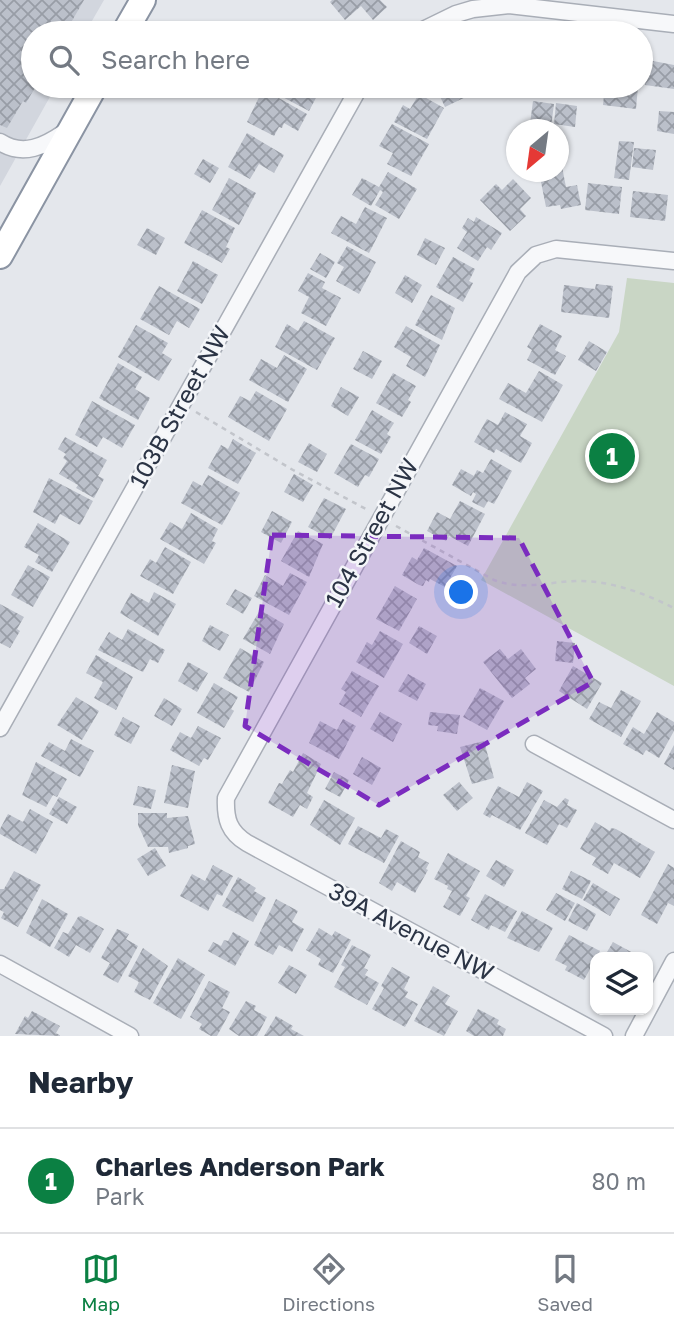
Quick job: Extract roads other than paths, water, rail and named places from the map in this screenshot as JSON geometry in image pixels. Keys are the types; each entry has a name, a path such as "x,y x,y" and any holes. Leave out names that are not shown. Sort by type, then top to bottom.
{"highway":[{"path":"131,21 143,0"},
{"path":"0,256 88,98"}],"street":[{"path":"438,21 473,9 509,5 575,6 674,24"},
{"name":"103B Street NW","path":"0,728 353,98"},
{"path":"1,146 32,149 45,145 72,128"},
{"name":"104 Street NW","path":"226,819 226,798 230,788 511,282 526,263 546,250 566,248 674,261"},
{"path":"534,744 674,820"},
{"name":"39A Avenue NW","path":"226,819 238,837 247,843 604,1036"},
{"path":"634,1036 674,961"},
{"path":"0,964 101,1029 130,1036"}],"place":[{"name":"Charles Anderson Park","path":"612,456"}]}
